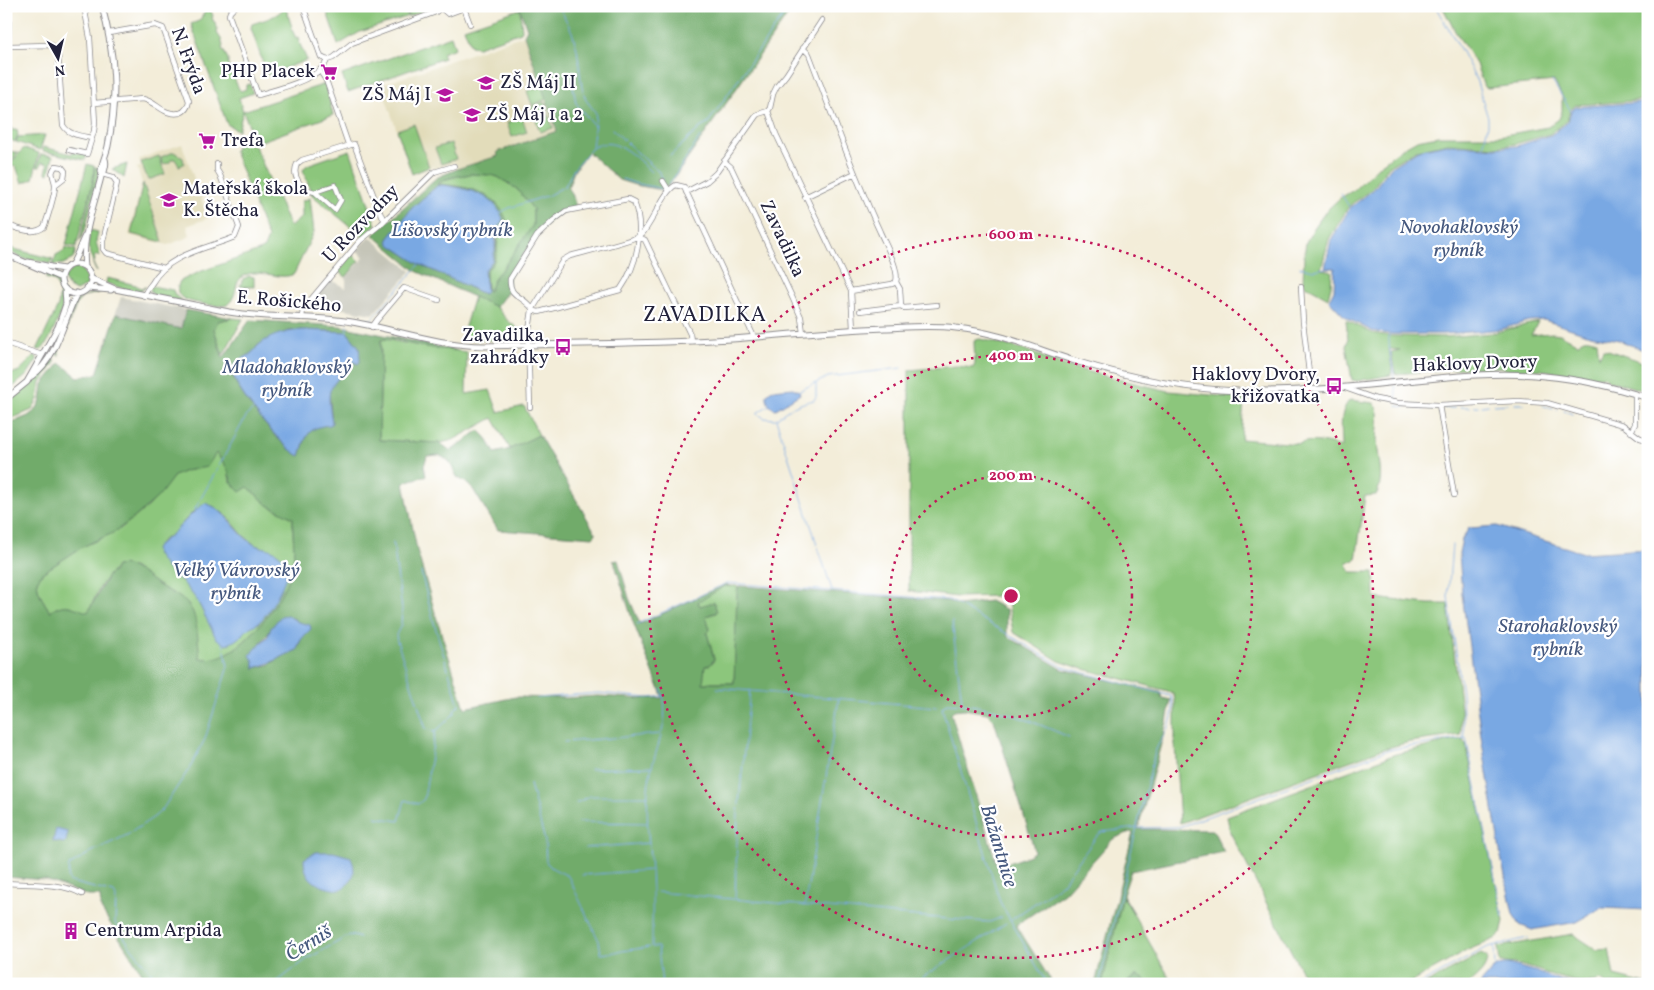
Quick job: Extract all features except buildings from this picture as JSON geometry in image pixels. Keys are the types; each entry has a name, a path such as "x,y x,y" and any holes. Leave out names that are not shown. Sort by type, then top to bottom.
{"street":[{"path":"8,6 7,49 51,45 56,48 58,53 63,125 69,132 92,138"},
{"path":"69,150 87,154 95,123 90,38 84,6"},
{"path":"6,399 19,390 53,350 62,333 77,294 87,288 90,278 85,267 84,252 87,231 102,173 100,171 102,162 105,159 115,102 114,66 102,6"},
{"path":"236,6 229,15 258,95 310,77 320,71 327,60 333,58 352,43 436,12 442,7 448,14 464,7 470,24"},
{"path":"303,6 321,57 327,60"},
{"path":"686,192 707,181 716,173 756,116 768,111 777,86 822,20"},
{"name":"N. Frýda","path":"109,34 159,25 165,32 189,101 189,106 182,112 172,114 166,113 148,100 115,102"},
{"path":"803,48 809,54 855,173 891,256 898,278 896,282 900,289 901,306"},
{"path":"320,71 326,80 348,144"},
{"path":"94,103 115,102"},
{"name":"Zavadilka","path":"768,111 776,134 851,292 853,329"},
{"path":"315,192 335,185 341,200 335,210 315,192 306,190 296,175 295,166 302,160 348,144 354,144 381,215 385,220"},
{"name":"Zavadilka","path":"724,161 732,168 793,299 801,317 803,334"},
{"path":"144,296 155,277 164,268 179,258 226,241 235,237 238,233 239,227 217,170 217,164"},
{"name":"U Rozvodny","path":"302,318 303,309 360,242 434,172 454,166"},
{"path":"102,173 113,177 117,183 103,241 103,249 106,254 164,268"},
{"name":"Zavadilka","path":"805,197 855,173"},
{"path":"663,181 668,189"},
{"path":"530,407 528,346 532,310 566,258 639,237 657,212 668,189 676,184 684,187 754,337"},
{"path":"6,225 31,232 44,228 55,185"},
{"path":"628,199 634,202 640,223 639,237 629,274 620,290 539,312 532,310 514,295 510,286 510,279 537,236 566,211 628,199"},
{"path":"23,261 51,268 64,269 72,264 87,231"},
{"path":"639,237 645,240 690,334 691,341"},
{"path":"6,254 61,278"},
{"path":"72,264 85,267"},
{"path":"30,378 58,327 66,304 65,289 61,278 64,269"},
{"name":"E. Rošického","path":"90,278 116,289 144,296 248,315 334,320 372,326 459,346 528,346"},
{"path":"851,292 896,282"},
{"path":"528,346 691,341 853,329 938,326 972,330 1008,338 1075,361 1169,384 1237,390 1311,390 1304,330 1302,287"},
{"name":"E. Rošického","path":"87,288 116,289"},
{"path":"372,326 404,288 439,300"},
{"path":"65,289 77,294"},
{"path":"860,310 936,305"},
{"path":"6,343 42,355"},
{"name":"Haklovy Dvory","path":"1311,390 1463,375 1498,374 1543,376 1598,384 1648,398"},
{"name":"Haklovy Dvory","path":"1344,388 1376,399 1393,402 1440,405 1518,400 1547,402 1623,425 1640,438 1648,440"},
{"path":"1631,432 1635,424 1635,394"},
{"path":"1440,405 1454,495"},
{"path":"6,883 60,887 82,894"}],"shaded area":[{"name":"ZŠ Máj 1 a 2","path":"524,35 557,131 497,152 498,156 470,166 457,169 455,162 434,169 433,166 412,174 381,85"},
{"name":"Mateřská škola K. Štěcha","path":"182,144 208,218 187,226 189,237 168,245 129,235 142,183 137,168 142,166 139,159"},
{"path":"370,237 411,271 373,314 331,307 317,295 330,280 346,288 346,278 364,257 356,250"},
{"path":"121,297 186,310 181,330 115,315"}],"green space":[{"path":"209,6 212,18 218,29 217,33 221,39 222,48 228,59 228,65 239,89 241,91 246,89 246,85 250,84 253,93 239,98 243,111 238,131 227,124 191,24 199,21"},
{"path":"285,6 291,28 296,38 299,37 299,42 307,60 267,75 251,28 252,24 279,13"},
{"path":"325,6 411,6 406,17 360,32 338,45"},
{"path":"412,6 436,6 407,17"},
{"path":"519,6 794,6 670,184 663,190 619,180 588,152 574,171 568,188 572,193 576,207 554,216 536,236 509,277 509,290 496,307 416,271 373,235 436,178 498,156 497,152 557,131 524,35 527,29","holes":["471,174 498,177 517,189 533,209 533,225 495,277 489,291 487,290 486,271 493,263 497,252 498,235 506,219 501,209 494,202 477,191 458,186 437,184 448,178","437,186 476,193 495,204 495,248 490,264 484,270 486,287 484,294 419,264 389,244 388,239 412,208"]},
{"path":"1442,6 1648,6 1648,100 1576,105 1570,110 1567,121 1550,134 1515,144 1495,147 1448,143 1416,150 1389,166 1372,189 1349,206 1329,239 1321,269 1332,271 1328,298 1303,284 1306,242 1326,211 1340,198 1354,190 1380,165 1401,149 1417,140 1438,136 1499,136 1548,127 1559,119 1562,111 1562,96 1554,81 1484,87 1476,64"},
{"path":"520,9 521,32 478,47 471,46 464,28"},
{"path":"451,36 455,48 442,53 444,58 348,92 342,75"},
{"path":"325,84 333,115 256,143 243,111"},
{"path":"542,86 547,99 532,105 527,91"},
{"path":"544,102 553,128 540,132 531,107"},
{"path":"522,117 527,132 512,137 507,123"},
{"path":"414,124 429,167 412,174 397,130"},
{"path":"11,127 11,130 17,130 18,135 15,142 6,138 7,128"},
{"path":"45,135 40,150 16,142 18,137"},
{"path":"241,139 255,146 290,227 302,217 302,201 310,198 314,232 294,274 281,276 260,273 247,274 237,284 235,294 227,305 212,305 187,300 178,292 180,281 202,271 259,251 264,248 268,238 234,151"},
{"path":"451,143 456,159 441,164 435,148"},
{"path":"43,147 72,154 73,152 87,155 85,160 43,151"},
{"path":"24,148 39,153 33,179 22,183 16,166 11,167 10,164"},
{"path":"7,150 18,153 6,164"},
{"path":"350,150 376,225 363,237 312,195 303,170 307,165"},
{"path":"174,152 183,158 184,164 179,166 175,159 172,159 169,163 163,164 161,157"},
{"path":"41,154 53,156 49,174 46,173 48,164 42,162 40,167 37,167"},
{"path":"159,156 165,174 148,180 141,162"},
{"path":"87,164 94,166 93,181 76,247 66,245"},
{"path":"127,164 124,178 112,169"},
{"path":"95,167 100,168 85,231 80,241 93,184"},
{"path":"471,174 498,177 517,189 533,209 533,225 495,277 489,291 487,290 486,271 493,263 497,252 498,235 506,219 437,185 458,176"},
{"path":"143,183 163,242 131,234"},
{"path":"90,230 98,232 96,242 100,256 94,257 93,264 88,248"},
{"path":"6,243 11,244 10,248 53,259 50,264 25,259 6,250"},
{"path":"65,247 76,250 73,259 63,264 53,265 56,255 64,251"},
{"path":"352,254 359,261 346,277 338,271"},
{"path":"76,267 82,270 89,281 86,286 76,291 69,287 64,279"},
{"path":"47,275 55,278 60,285 64,300 50,338 42,349 37,350 58,306 60,292 55,281 45,278"},
{"path":"249,276 254,277 254,287 240,286 243,279"},
{"path":"107,278 136,285 140,288 146,287 139,292 127,290 106,283"},
{"path":"152,286 173,290 175,295 183,302 153,295 150,290"},
{"path":"100,292 99,293 86,296 91,293"},
{"path":"474,296 496,307 508,321 525,334 525,340 461,340"},
{"path":"82,298 77,303 59,349 59,356 57,355 57,348 65,333 76,301"},
{"path":"186,310 232,318 218,321 214,329 223,358 250,320 340,326 456,350 420,346 395,340 381,340 379,440 440,443 451,451 479,430 486,437 495,453 510,449 539,435 596,534 593,537 498,530 471,486 457,477 449,461 439,455 427,456 424,466 426,476 404,483 417,550 465,708 515,697 567,698 598,696 644,699 663,698 633,622 614,561 612,561 618,560 629,598 640,624 726,584 730,586 725,586 698,602 700,606 714,602 717,612 706,616 710,630 707,633 714,659 710,665 705,666 703,683 734,683 737,591 739,586 948,601 959,605 990,601 1007,610 1007,636 1062,669 1160,692 1162,698 1171,700 1167,722 1138,829 1213,830 1224,852 1131,871 1123,895 1134,913 1123,896 1102,984 1095,984 1133,833 1130,832 1113,839 1064,893 1016,925 1053,984 152,984 143,975 101,909 100,896 88,896 46,880 6,877 6,425 28,416 36,410 41,400 43,384 60,363 78,377 97,374 116,314 181,329","holes":["288,331 347,332 359,347 356,364 352,361 329,390 332,423 316,427 310,432 305,440 300,456 291,451 262,421 244,397 233,377 239,361 253,352 258,345","216,453 226,466 233,485 240,492 248,487 268,505 293,518 294,555 288,580 270,612 258,628 244,641 229,652 215,658 200,658 196,623 190,607 182,599 138,571 126,566 116,566 113,572 109,574 88,612 64,606 55,608 50,612 38,589 37,581 42,573 82,547 113,533 134,518 159,496 174,476 185,471 207,467","293,618 298,622 302,637 297,650 268,665 254,668 258,647 271,628","964,709 987,713 994,720 1034,852 1007,863 997,864 951,713 954,710"]},
{"path":"232,318 243,319 223,355 214,329 218,321"},
{"path":"1346,320 1372,333 1390,336 1444,337 1492,333 1538,322 1531,335 1560,334 1578,344 1584,339 1597,341 1599,357 1603,349 1648,364 1648,392 1608,380 1604,376 1590,377 1541,370 1507,370 1501,367 1446,369 1398,374 1395,373 1391,352 1400,350 1389,349 1391,375 1357,381 1352,380 1346,346 1348,340"},
{"path":"384,339 467,352 466,394 490,390 498,412 524,406 539,435 510,449 493,418 453,440 440,443 379,440 381,341"},
{"path":"980,339 1023,349 1063,365 1169,391 1242,398 1244,401 1241,439 1299,444 1315,442 1342,447 1342,416 1346,405 1350,400 1374,403 1378,412 1379,489 1376,495 1365,496 1356,560 1347,562 1348,567 1351,572 1374,572 1375,598 1428,604 1448,604 1461,709 1461,735 1410,742 1380,750 1180,823 1174,695 1168,691 1059,661 1013,632 1008,602 1000,596 957,597 909,591 909,370 957,366 973,368 975,364 974,342"},
{"path":"35,355 37,360 27,375 6,393 6,376 19,371"},
{"path":"52,360 56,361 41,382 38,399 32,410 6,421 6,404 33,383"},
{"name":"Velký Vávrovský rybník","path":"216,453 228,469 230,481 248,487 268,505 293,518 294,555 288,580 270,612 258,628 229,652 215,658 200,658 193,613 176,595 159,586 133,567 116,566 102,584 88,613 69,606 50,612 38,589 37,581 42,573 82,547 120,529 149,506 174,476 185,471 197,469","holes":["213,506 227,516 243,535 255,545 276,552 281,590 259,623 248,627 245,632 206,618 197,600 182,581 166,568 160,542 172,534 194,511"]},
{"path":"725,586 738,587 734,683 702,683 705,666 713,662 714,659 707,633 710,630 706,616 716,613 700,606 698,600"},
{"path":"1462,739 1466,744 1504,921 1501,933 1497,938 1468,950 1408,984 1308,984 1230,832 1227,816 1396,754"},
{"path":"1123,896 1173,984 1148,984 1144,979 1132,978 1125,984 1102,984"},
{"path":"1573,934 1597,950 1609,949 1614,976 1646,984 1607,984 1601,980 1589,982 1576,981 1525,966 1500,963 1498,947"},
{"path":"1481,954 1487,957 1487,962 1481,972 1469,984 1425,984"},
{"path":"1137,975 1148,984 1125,984"}],"water":[{"name":"Novohaklovský rybník","path":"1648,102 1648,352 1619,340 1590,335 1544,320 1529,321 1501,329 1481,331 1443,334 1389,334 1372,331 1345,317 1329,300 1334,290 1335,268 1325,268 1331,240 1350,208 1374,189 1391,167 1418,150 1447,144 1495,148 1517,146 1551,135 1568,122 1571,111 1576,107"},
{"name":"Lišovský rybník","path":"443,185 479,194 493,203 503,219 495,235 495,250 492,261 484,271 486,291 484,294 419,264 389,244 388,239 412,208 437,186"},
{"name":"Mladohaklovský rybník","path":"292,331 347,332 359,347 360,361 358,364 352,361 332,386 329,399 332,423 312,430 306,438 300,456 282,442 259,417 240,389 234,378 233,370 237,362 251,354 259,345 270,338"},
{"path":"793,388 799,391 800,394 776,409 770,406 767,394 772,390"},
{"name":"Velký Vávrovský rybník","path":"205,503 213,506 226,516 248,540 255,545 275,551 286,561 286,577 280,591 262,620 249,628 236,640 226,645 216,638 197,600 182,581 166,568 155,549"},
{"name":"Starohaklovský rybník","path":"1497,526 1584,553 1648,549 1648,910 1601,908 1577,922 1532,930 1520,925 1513,914 1501,857 1481,736 1462,594 1459,553 1462,539 1469,528"},
{"path":"287,615 298,622 310,625 311,629 300,641 297,650 254,668 254,662 250,655 268,636 271,628 281,616"},
{"path":"56,829 68,832 64,843 53,841"},
{"path":"316,852 333,852 351,857 354,868 353,876 340,890 320,885 310,878 304,859"},
{"path":"1508,964 1568,983 1580,984 1480,984 1495,967"}],"waterway":[{"path":"500,213 509,208 549,195 565,186 574,169 592,148 596,113 586,100 582,88 577,49 572,32 559,6"},
{"path":"670,156 700,128 707,124 790,6"},
{"path":"1435,6 1476,79 1488,118 1483,147"},
{"path":"572,80 576,103 595,127"},
{"path":"1552,81 1571,111"},
{"path":"612,129 624,140"},
{"path":"669,185 701,136"},
{"path":"592,148 609,143 617,145 625,149 652,173"},
{"path":"627,143 659,172 663,179"},
{"path":"622,179 663,189"},
{"path":"1341,194 1350,208"},
{"path":"353,317 371,320 419,265"},
{"path":"1300,267 1314,270 1325,268"},
{"path":"347,326 347,332"},
{"path":"1389,334 1394,379"},
{"path":"832,590 776,419 794,407 814,400 816,397 816,383 828,377 902,368"},
{"path":"799,391 815,383"},
{"path":"1395,386 1397,400"},
{"path":"1494,405 1508,404"},
{"path":"1515,404 1524,404"},
{"path":"769,405 757,413 764,418 775,419"},
{"path":"1482,406 1488,405"},
{"path":"1397,406 1405,407"},
{"path":"1543,406 1553,408"},
{"path":"1412,407 1423,409"},
{"path":"1460,407 1470,407"},
{"path":"1444,408 1455,408"},
{"path":"194,511 247,415 254,409"},
{"path":"1429,409 1436,409"},
{"path":"1564,411 1573,414"},
{"path":"375,817 399,821 405,800 418,804 424,799 435,732 426,729 397,641 396,635 401,625 402,609 393,542"},
{"path":"1452,545 1448,597 1462,693 1464,738"},
{"path":"421,572 434,623 459,705 454,710 455,713 435,732"},
{"path":"637,624 727,583 950,600 1063,667 1171,696 1173,708 1171,721 1155,752 1099,984"},
{"path":"952,621 962,702"},
{"path":"158,984 115,923 116,897 114,893 71,882 68,879 69,866 91,852 127,835 162,810 191,766 205,739 228,666 223,642"},
{"name":"Bažantnice","path":"717,688 937,707"},
{"path":"661,689 664,700 664,722 650,775 647,811 652,889 652,947 658,947 662,984"},
{"path":"735,898 738,813 750,690"},
{"path":"537,698 599,693 648,698 663,696"},
{"path":"805,904 839,698"},
{"name":"Bažantnice","path":"1047,984 1000,902 942,708 947,703 979,706 1025,719 1069,737"},
{"path":"564,742 660,734"},
{"path":"1011,920 1062,884 1097,836 1102,832 1137,828 1179,827 1388,750 1466,738 1503,917"},
{"path":"590,769 651,767"},
{"path":"530,784 545,841 546,862 552,868 568,876 599,941 601,954 650,947"},
{"path":"576,803 590,796 648,796"},
{"path":"578,822 647,823"},
{"path":"585,848 649,843"},
{"path":"582,875 651,870"},
{"path":"657,892 948,919 990,922 1002,917"},
{"path":"921,984 923,977 1006,923"},
{"name":"Černiš","path":"274,984 307,959 350,935 360,938"},
{"path":"1420,984 1488,947 1528,938"},
{"path":"1494,946 1495,967"}],"place":[{"name":"PHP Placek","path":"329,72"},
{"name":"ZŠ Máj II","path":"486,83"},
{"name":"ZŠ Máj I","path":"445,95"},
{"name":"ZŠ Máj 1 a 2","path":"472,115"},
{"name":"Trefa","path":"207,141"},
{"name":"Mateřská škola K. Štěcha","path":"169,200"},
{"name":"Zavadilka, zahrádky","path":"563,347"},
{"name":"Haklovy Dvory, křižovatka","path":"1334,386"},
{"name":"Centrum Arpida","path":"71,931"}],"district":[{"name":"ZAVADILKA","path":"705,315"}]}
